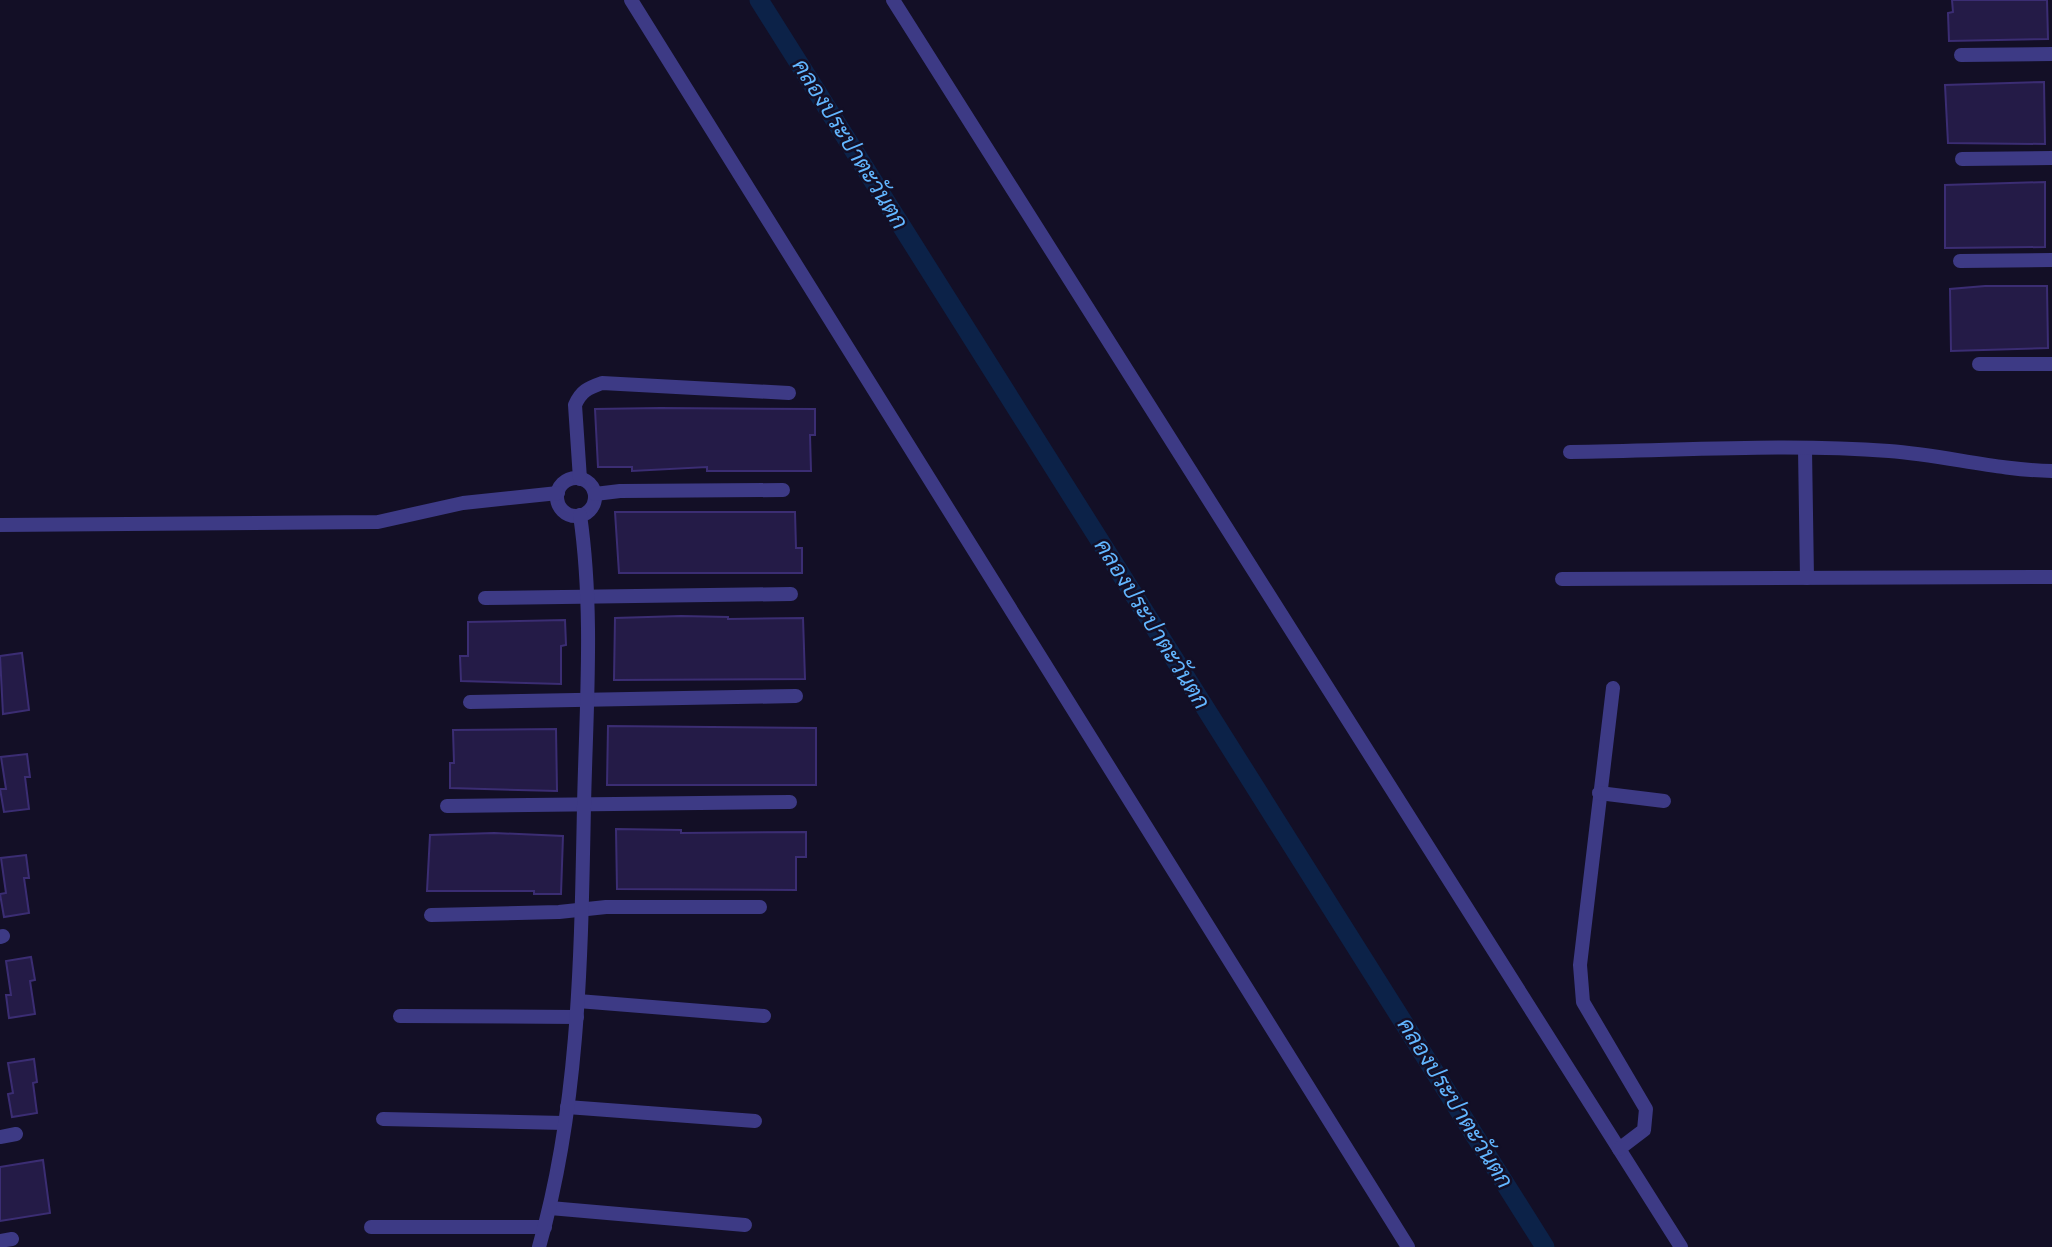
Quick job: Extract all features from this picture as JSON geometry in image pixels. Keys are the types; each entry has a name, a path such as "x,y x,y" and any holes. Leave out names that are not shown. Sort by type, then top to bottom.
{"street":[{"path":"631,0 1408,1247"},
{"path":"893,0 1681,1247"},
{"path":"1961,55 2052,54"},
{"path":"1962,159 2052,158"},
{"path":"1960,261 2052,260"},
{"path":"1979,364 2052,364"},
{"path":"580,479 575,405 579,394 588,388 602,383 789,393"},
{"path":"1570,452 1805,449 1887,451 2010,469 2052,471"},
{"path":"1805,449 1807,578"},
{"path":"580,479 592,487 595,494 592,508 580,515 565,512 560,507 558,493 566,481 580,479"},
{"path":"595,494 620,491 783,490"},
{"path":"0,525 377,522 463,503 558,493"},
{"path":"539,1247 550,1208 567,1107 578,1001 583,909 589,596 580,515"},
{"path":"1562,579 2052,577"},
{"path":"485,598 791,594"},
{"path":"1613,688 1580,965 1581,989 1589,1015 1646,1109 1644,1130 1619,1149"},
{"path":"470,702 796,696"},
{"path":"1599,793 1664,801"},
{"path":"447,807 790,802"},
{"path":"432,915 606,907 760,907"},
{"path":"578,1001 764,1016"},
{"path":"400,1016 577,1017"},
{"path":"567,1107 755,1121"},
{"path":"383,1119 564,1123"},
{"path":"0,1137 16,1134"},
{"path":"550,1208 745,1225"},
{"path":"371,1227 545,1227"}],"building":[{"path":"1952,0 2047,0 2048,39 1949,41 1948,13 1953,12"},
{"path":"2044,82 2045,144 1948,143 1945,85"},
{"path":"2045,182 2045,247 1945,248 1945,185"},
{"path":"2047,286 2048,348 1951,351 1950,289"},
{"path":"595,409 815,409 815,435 810,435 811,471 707,471 707,467 632,471 632,467 598,467"},
{"path":"615,512 795,512 796,548 802,548 802,573 619,573"},
{"path":"681,616 728,619 803,618 805,679 614,680 615,618"},
{"path":"565,620 566,645 561,646 561,684 461,681 460,656 468,656 468,622"},
{"path":"22,653 29,710 3,714 0,656"},
{"path":"608,726 816,728 816,785 607,785"},
{"path":"556,729 557,791 450,788 450,763 454,763 453,730"},
{"path":"27,754 30,777 25,777 29,809 4,812 0,789 6,789 1,757"},
{"path":"616,829 681,830 681,833 806,832 806,857 796,857 796,890 617,889"},
{"path":"494,833 563,836 561,894 534,894 534,891 427,891 430,835"},
{"path":"26,855 29,878 24,878 29,913 4,917 0,894 6,893 1,858"},
{"path":"31,957 35,980 30,981 35,1014 9,1018 6,995 11,995 6,961"},
{"path":"34,1059 37,1082 33,1083 37,1113 12,1117 8,1094 13,1093 8,1063"},
{"path":"43,1160 50,1213 0,1221 0,1167"}],"waterway":[{"name":"คลองประปาตะวันตก","path":"759,0 1545,1247"}]}
